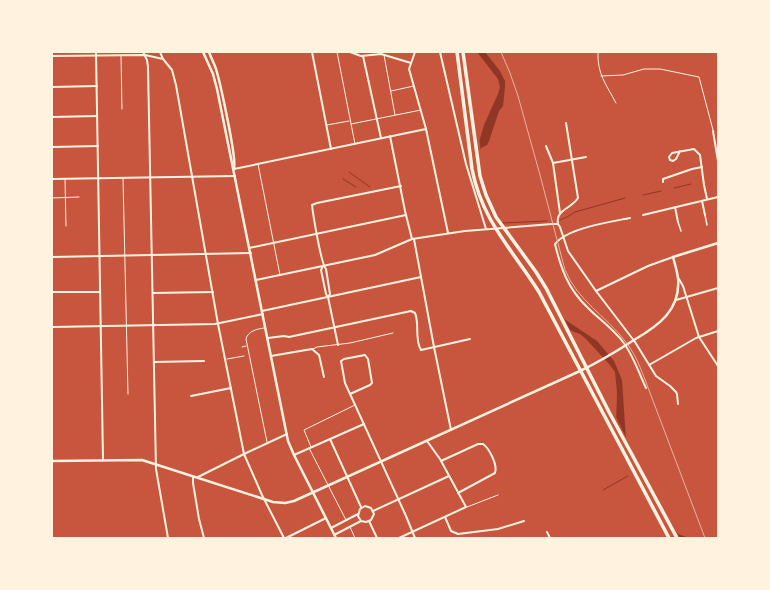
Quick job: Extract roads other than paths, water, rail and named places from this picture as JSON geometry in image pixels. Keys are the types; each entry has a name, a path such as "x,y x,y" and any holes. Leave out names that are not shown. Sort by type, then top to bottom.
{"highway":[{"path":"457,52 474,180 482,205 500,236 526,270 539,292 669,538"},
{"path":"463,52 480,176 490,207 546,288 609,412 677,538"}],"main road":[{"path":"203,52 216,84 287,434 294,455 336,538"},
{"path":"209,52 221,87 233,150 235,165 234,169"},
{"path":"52,460 58,462 137,460 156,464 265,500 285,504 313,493 597,362 649,331 663,320 670,311 675,300 678,278 673,257 718,243"}],"street":[{"path":"96,52 103,460"},
{"path":"143,52 148,67 156,464 159,492 168,538"},
{"path":"160,52 174,75 218,324 244,454 265,500 285,538 326,518"},
{"path":"312,52 331,149"},
{"path":"350,52 364,56 384,54 411,63"},
{"path":"415,52 409,70 426,129 448,233"},
{"path":"440,52 466,164 486,229"},
{"path":"52,56 145,55 163,59"},
{"path":"364,56 381,138"},
{"path":"52,87 97,86"},
{"path":"52,116 97,116"},
{"path":"560,213 578,198 566,123"},
{"path":"234,169 426,129"},
{"path":"713,131 718,161"},
{"path":"390,136 406,215 421,277 451,430"},
{"path":"52,147 98,146"},
{"path":"546,146 552,163 560,213 557,220 569,254 635,342 659,379 676,392 677,406"},
{"path":"680,152 675,160 672,161 670,159 669,156 672,153 692,149 697,151 700,155 707,200"},
{"path":"552,163 586,158"},
{"path":"663,182 663,179 694,168 702,167"},
{"path":"52,179 235,176"},
{"path":"328,297 330,294 326,269 323,266 312,205 401,186"},
{"path":"643,215 718,197"},
{"path":"702,201 707,225"},
{"path":"675,207 681,231"},
{"path":"250,248 406,215"},
{"path":"630,218 578,230 558,240 555,244 565,278 582,302 624,343 646,388"},
{"path":"256,280 378,254 413,239 486,229 558,224"},
{"path":"52,256 250,253"},
{"path":"596,291 648,266 673,257"},
{"path":"323,266 321,270 338,345"},
{"path":"52,327 218,324 262,312 421,277"},
{"path":"678,278 683,286 699,337 718,366"},
{"path":"675,300 718,288"},
{"path":"52,292 100,292"},
{"path":"153,293 213,292"},
{"path":"267,338 284,336 290,337 411,312 415,313 417,318 418,340 421,350 470,339"},
{"path":"649,365 699,337 718,331"},
{"path":"271,356 312,349 319,355 324,377"},
{"path":"350,394 372,383 368,359 365,355 344,359 341,361 344,383 415,538"},
{"path":"154,362 204,361"},
{"path":"191,396 230,388"},
{"path":"294,455 364,424"},
{"path":"204,538 192,483 195,477 287,434"},
{"path":"330,439 362,507"},
{"path":"399,538 466,507 441,461 427,441"},
{"path":"441,461 478,444 483,444 486,447 496,467 496,471 494,474 458,493"},
{"path":"373,511 449,476"},
{"path":"331,528 358,514 362,507 368,506 373,511 373,518 370,521"},
{"path":"358,514 361,521"},
{"path":"445,517 451,531 454,534 498,529 524,521"},
{"path":"334,534 361,521 370,521"},
{"path":"370,521 377,538"},
{"path":"547,532 550,538"}],"lane":[{"path":"337,52 355,144"},
{"path":"598,52 598,67 601,76 616,103"},
{"path":"384,54 396,115"},
{"path":"121,56 122,109"},
{"path":"601,76 623,75 650,69 698,76 713,131"},
{"path":"391,91 414,86"},
{"path":"351,124 420,110"},
{"path":"326,125 350,121"},
{"path":"258,164 280,275"},
{"path":"124,177 128,394"},
{"path":"65,178 66,226"},
{"path":"52,198 79,198"},
{"path":"265,328 254,330 246,336 267,443"},
{"path":"312,349 392,333"},
{"path":"242,347 247,346"},
{"path":"225,360 244,356"},
{"path":"347,520 310,448 304,430 355,405"},
{"path":"466,507 498,495"},
{"path":"350,526 355,538"}],"waterway":[{"path":"349,172 370,187"},
{"path":"343,179 356,187"},
{"path":"674,188 691,184"},
{"path":"643,195 661,191"},
{"path":"560,220 575,212 625,198"},
{"path":"502,223 547,221"},
{"path":"603,490 628,476"}],"tram line":[{"path":"501,52 518,96 565,270 577,291 617,332 628,345 636,358 705,538"}]}
